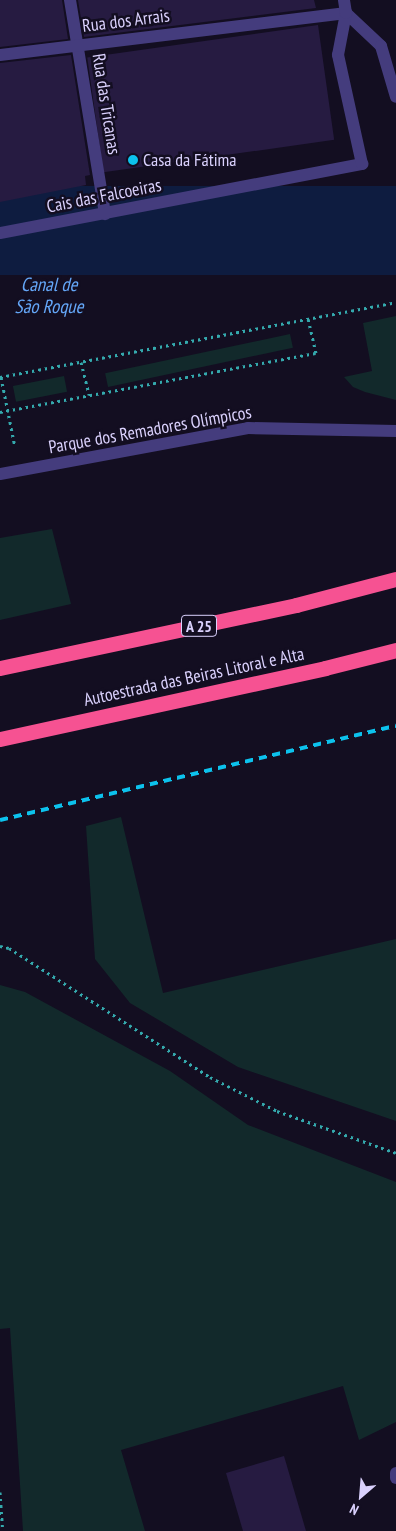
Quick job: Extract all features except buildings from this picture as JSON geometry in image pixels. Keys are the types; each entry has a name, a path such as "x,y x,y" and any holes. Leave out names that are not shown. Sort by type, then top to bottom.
{"highway":[{"name":"A 25","path":"0,668 296,605 396,578"},
{"name":"Autoestrada das Beiras Litoral e Alta","path":"0,739 325,668 396,650"}],"street":[{"name":"Rua das Tricanas","path":"70,0 106,214"},
{"path":"344,0 346,13 381,46 396,97"},
{"name":"Rua dos Arrais","path":"0,55 78,44 346,13"},
{"name":"Cais das Falcoeiras","path":"0,233 362,164 338,55 346,13"},
{"name":"Parque dos Remadores Olímpicos","path":"0,474 248,428 396,431"},
{"path":"396,1473 396,1478"}],"path":[{"path":"17,454 0,377 396,302"},
{"path":"0,412 316,353 308,319"},
{"path":"81,361 88,395"},
{"path":"0,946 9,948 210,1078 277,1110 396,1152"},
{"path":"0,1492 3,1531"}],"green space":[{"path":"396,316 396,400 353,387 344,377 372,371 363,323"},
{"path":"290,334 293,348 108,387 105,373"},
{"path":"64,376 67,392 16,402 13,386"},
{"path":"52,529 71,604 0,620 0,538"},
{"path":"121,817 163,993 396,939 396,1121 238,1067 130,1003 95,959 86,826"},
{"path":"0,985 25,992 170,1071 248,1125 396,1182 396,1422 359,1440 343,1386 121,1450 145,1531 23,1531 10,1328 0,1329"}],"water":[{"path":"0,186 396,186 396,275 0,275"}],"railway":[{"path":"0,820 396,726"}],"place":[{"name":"Casa da Fátima","path":"133,160"}],"water label":[{"name":"Canal de São Roque","path":"49,296"}]}
